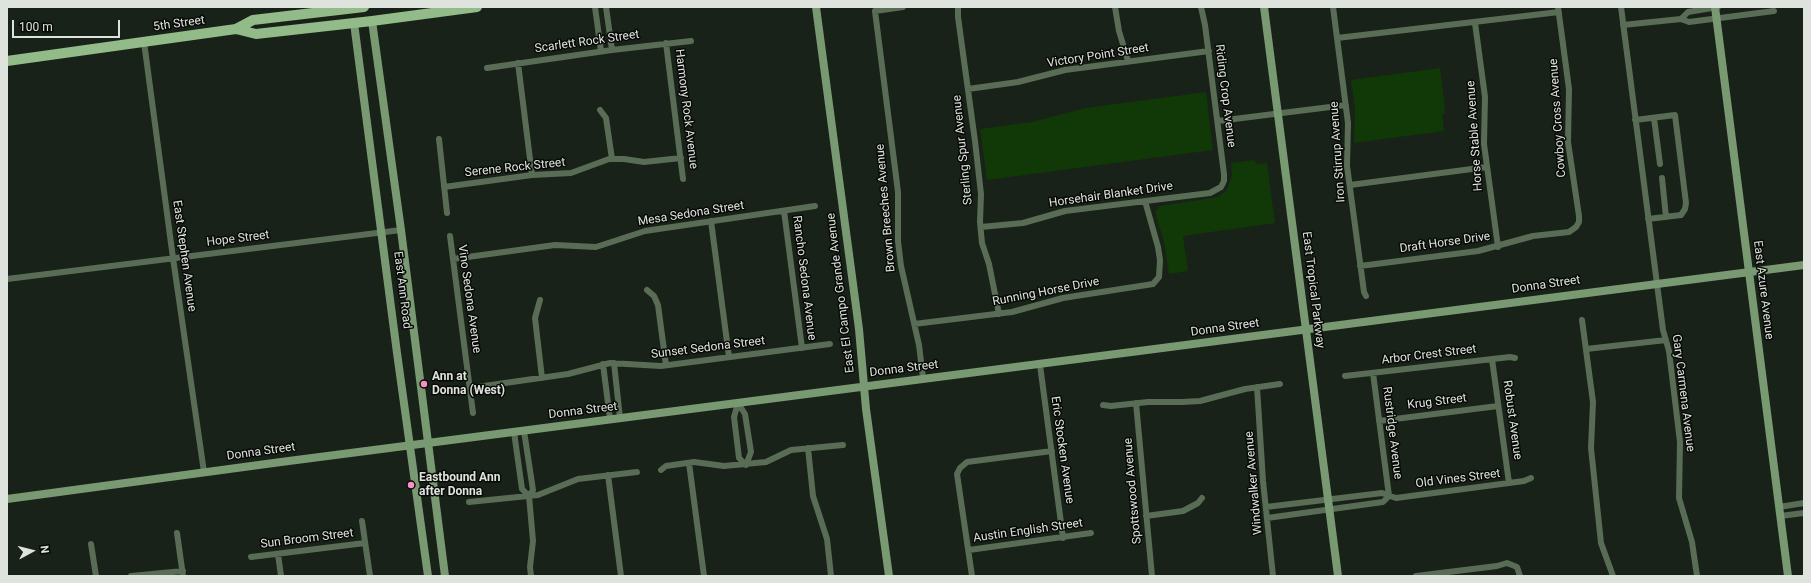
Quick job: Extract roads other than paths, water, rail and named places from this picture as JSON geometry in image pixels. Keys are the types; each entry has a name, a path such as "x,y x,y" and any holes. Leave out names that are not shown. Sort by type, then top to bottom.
{"main road":[{"name":"5th Street","path":"7,60 236,29 253,20 364,7"},
{"name":"East Ann Road","path":"370,7 372,21"},
{"name":"5th Street","path":"236,29 256,34 477,7"},
{"name":"East Ann Road","path":"352,8 354,23"}],"street":[{"path":"595,7 601,51"},
{"path":"606,7 612,50"},
{"name":"East El Campo Grande Avenue","path":"816,7 858,321 864,386 889,576"},
{"name":"Brown Breeches Avenue","path":"903,7 875,11 898,192 898,241 901,266 914,324 923,378"},
{"name":"Sterling Spur Avenue","path":"958,7 958,17 976,141 981,194 980,228 982,243 989,264 999,314"},
{"path":"1116,7 1119,31 1128,61"},
{"name":"Riding Crop Avenue","path":"1201,7 1218,121 1224,174 1224,181 1221,187"},
{"name":"East Tropical Parkway","path":"1264,7 1338,576"},
{"name":"Iron Stirrup Avenue","path":"1333,7 1348,122 1346,155 1360,266 1366,296"},
{"name":"Gary Carmena Avenue","path":"1621,7 1648,219 1680,442 1679,498 1692,542 1697,576"},
{"path":"1681,18 1688,12 1716,7"},
{"name":"East Azure Avenue","path":"1716,7 1748,271 1788,576"},
{"path":"1337,38 1394,30 1434,28 1475,23 1559,10"},
{"name":"Cowboy Cross Avenue","path":"1559,10 1569,89 1568,142 1579,216 1579,222 1576,227"},
{"path":"1623,25 1681,18 1689,22 1774,12"},
{"name":"East Ann Road","path":"372,21 401,230 427,444 445,576"},
{"name":"East Ann Road","path":"354,23 428,576"},
{"name":"Horse Stable Avenue","path":"1475,23 1485,97 1484,144 1498,247"},
{"name":"Scarlett Rock Street","path":"486,68 518,62 692,40"},
{"name":"East Stephen Avenue","path":"144,42 204,472"},
{"name":"Harmony Rock Avenue","path":"666,43 683,179"},
{"name":"Victory Point Street","path":"968,90 1018,82 1064,70 1208,51"},
{"path":"518,62 532,175"},
{"path":"1218,121 1346,105"},
{"path":"600,110 606,118 612,159"},
{"path":"1635,120 1675,115 1686,209 1681,215 1648,219"},
{"path":"1654,118 1660,164"},
{"path":"439,139 447,213"},
{"name":"Serene Rock Street","path":"444,187 532,175 571,173 602,160 612,159 644,162 681,158"},
{"path":"1350,185 1487,167"},
{"path":"1662,178 1666,217"},
{"name":"Horsehair Blanket Drive","path":"980,228 1023,223 1065,211 1210,192 1221,187"},
{"name":"Running Horse Drive","path":"914,324 1026,310 1076,296 1153,284 1159,277 1160,270 1158,247 1145,201"},
{"name":"Mesa Sedona Street","path":"453,260 555,245 596,248 637,233 815,206"},
{"name":"Rancho Sedona Avenue","path":"784,211 802,348"},
{"path":"711,221 729,357"},
{"name":"Draft Horse Drive","path":"1360,266 1478,251 1498,247 1532,236 1569,232 1576,227"},
{"name":"Hope Street","path":"7,279 401,230"},
{"name":"Vino Sedona Avenue","path":"450,236 473,413"},
{"name":"Donna Street","path":"7,499 204,472 923,378 1040,365 1804,264"},
{"path":"647,290 654,296 658,305 666,365"},
{"path":"540,300 535,318 542,378"},
{"path":"1582,320 1593,411 1591,448 1601,543 1613,576"},
{"path":"1586,349 1666,340"},
{"name":"Sunset Sedona Street","path":"470,388 568,374 603,364 614,363 653,366 666,365 830,344"},
{"name":"Arbor Crest Street","path":"1345,376 1510,357 1515,358"},
{"name":"Robust Avenue","path":"1492,359 1509,483"},
{"path":"614,363 620,418"},
{"path":"603,364 610,420"},
{"name":"Eric Stocken Avenue","path":"1040,365 1063,538"},
{"name":"Rustridge Avenue","path":"1373,373 1389,496"},
{"path":"1103,405 1111,406 1136,403 1200,401 1257,387 1280,384"},
{"name":"Windwalker Avenue","path":"1257,387 1273,576"},
{"path":"738,403 734,416 739,458 746,465"},
{"path":"738,403 745,414 751,452 746,465"},
{"name":"Spottswood Avenue","path":"1136,403 1152,576"},
{"name":"Krug Street","path":"1379,421 1498,406"},
{"path":"524,431 533,490 529,496 533,542 530,568 531,576"},
{"path":"514,432 522,489 529,496"},
{"path":"661,470 666,466 694,462 724,466 746,465 766,462 790,450 843,445"},
{"path":"808,448 813,496 827,539 831,576"},
{"path":"972,576 957,474 960,468 967,462 1052,451"},
{"path":"689,463 704,576"},
{"path":"469,502 538,495 578,479 637,472"},
{"path":"608,475 621,576"},
{"name":"Old Vines Street","path":"1266,507 1382,493 1396,498 1524,481 1530,478"},
{"name":"Old Vines Street","path":"1267,518 1383,502 1389,496"},
{"path":"1146,516 1183,511 1198,503 1202,498"},
{"path":"1779,506 1804,503"},
{"path":"1780,516 1804,513"},
{"path":"362,521 370,576"},
{"path":"131,576 183,573 177,532"},
{"name":"Austin English Street","path":"969,550 1091,533"},
{"name":"Sun Broom Street","path":"251,557 365,543"},
{"path":"91,544 96,576"},
{"path":"278,554 281,576"},
{"path":"1416,576 1434,575 1511,564 1517,568 1520,576"}],"place":[{"name":"Ann at Donna (West)","path":"424,384"},
{"name":"Eastbound Ann after Donna","path":"411,485"}]}
